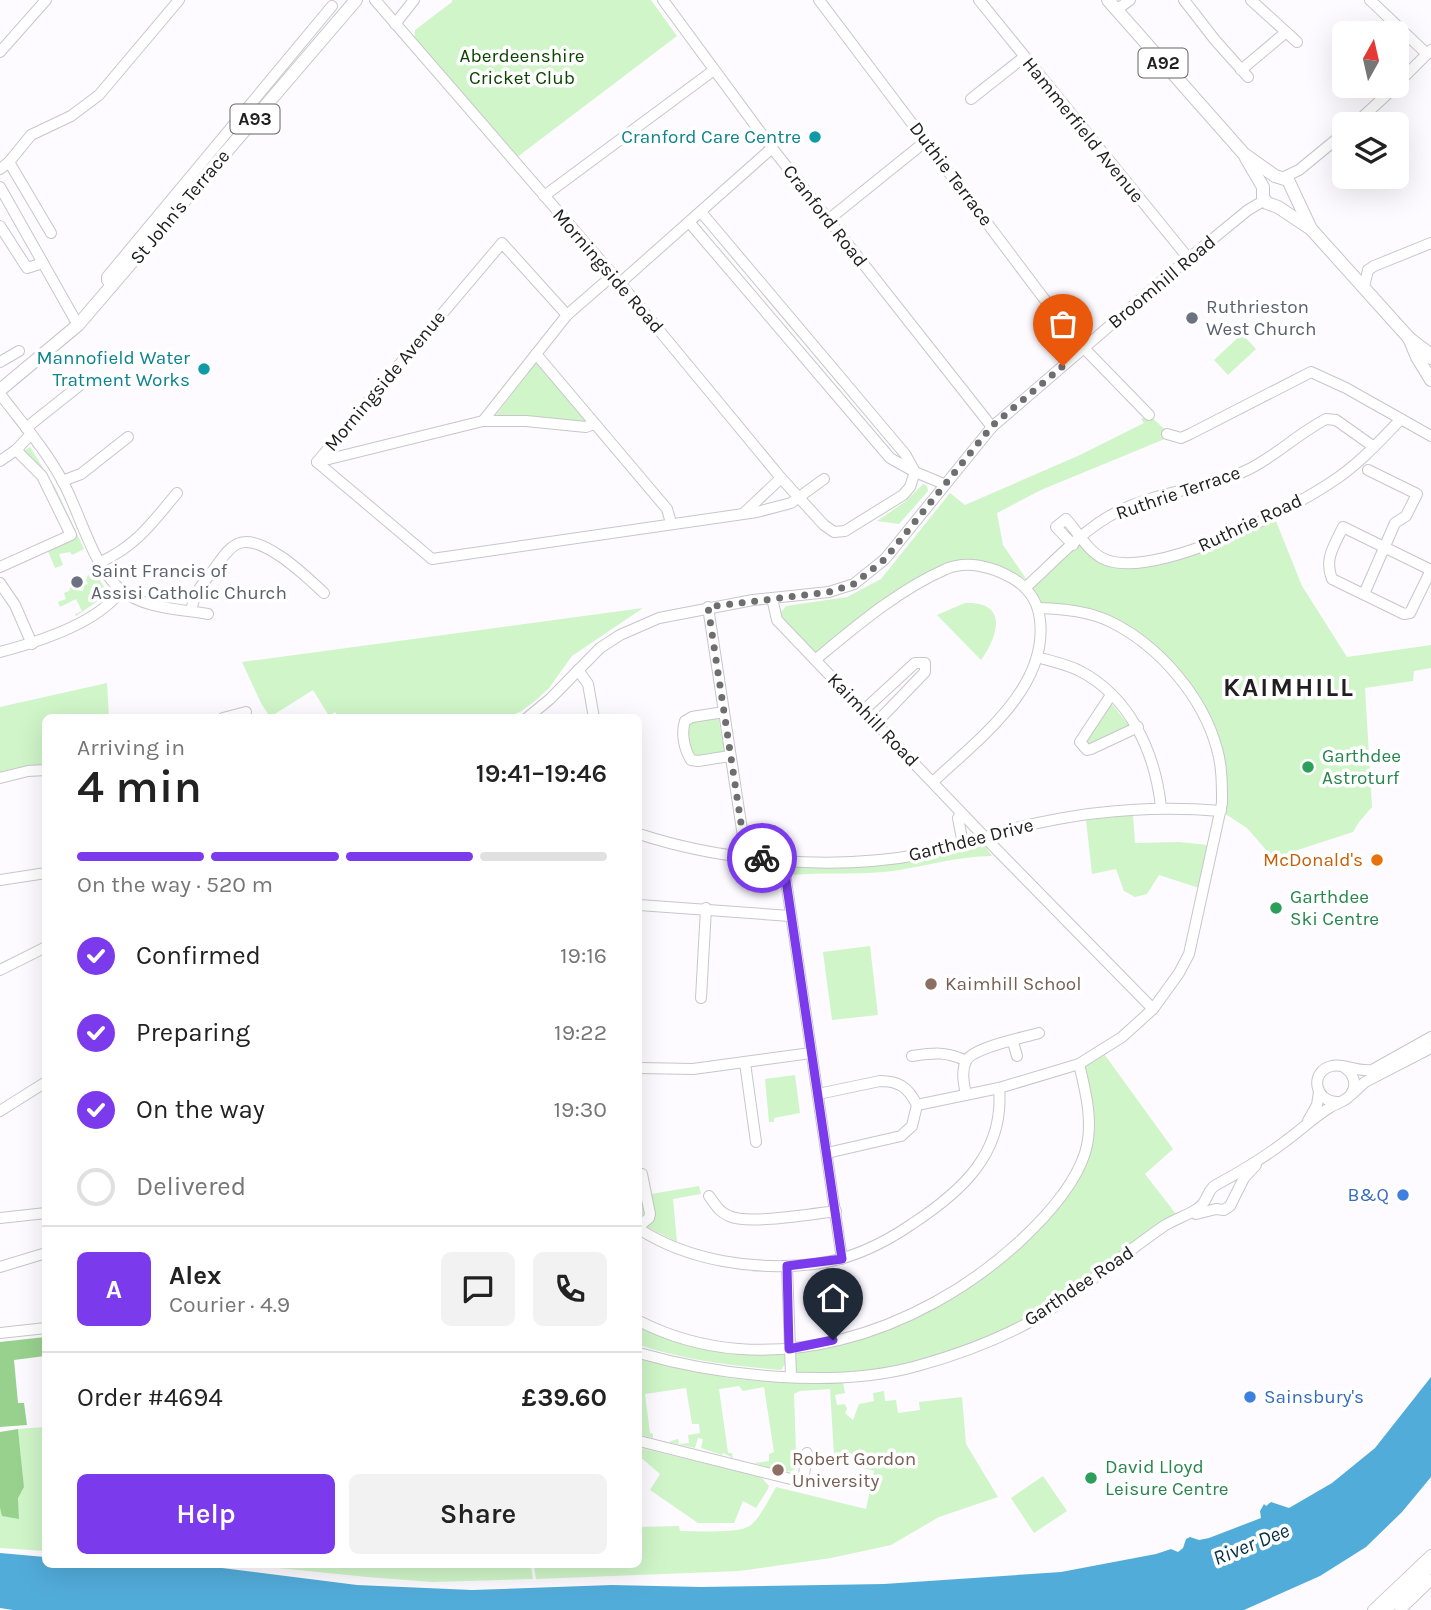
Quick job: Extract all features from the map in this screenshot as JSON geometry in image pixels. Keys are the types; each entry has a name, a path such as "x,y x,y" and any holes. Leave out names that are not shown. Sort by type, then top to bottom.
{"main road":[{"name":"St John's Terrace","path":"78,325 356,0"},
{"name":"A92","path":"1112,5 1244,154 1286,183 1311,229"},
{"name":"A92","path":"1244,154 1270,205 1278,207 1311,229 1409,338 1431,358"},
{"path":"1264,193 1266,182 1286,183 1288,203 1278,207"},
{"name":"A93","path":"0,392 78,325"},
{"name":"A92","path":"1409,338 1431,380"},
{"path":"1385,1610 1431,1566"}],"street":[{"path":"51,233 4,166 31,135 71,116 99,95 179,0"},
{"name":"Morningside Road","path":"375,0 616,279 781,478 824,525 834,532 845,531 902,495 910,487 915,472"},
{"path":"395,24 414,0"},
{"name":"Cranford Road","path":"663,0 772,148 992,426"},
{"name":"Duthie Terrace","path":"819,0 1045,300 1084,348 1149,415"},
{"name":"Hammerfield Avenue","path":"979,0 1189,259"},
{"path":"1112,5 1130,0"},
{"path":"1184,0 1245,74 1285,33"},
{"path":"1251,0 1297,42"},
{"path":"1370,0 1429,52 1409,72"},
{"path":"0,52 40,3"},
{"path":"328,3 342,16"},
{"name":"St John's Terrace","path":"112,287 107,277 328,3"},
{"path":"971,99 1024,57"},
{"path":"544,197 714,69"},
{"path":"1367,112 1382,98"},
{"path":"828,220 926,141"},
{"path":"1286,183 1332,143"},
{"path":"482,421 567,315 689,222 772,148"},
{"path":"0,187 78,325"},
{"name":"Broomhill Road","path":"532,714 600,648 620,635 659,618 708,607 829,592 854,584 885,559 992,426 1248,210 1264,193"},
{"path":"701,212 905,454 915,472"},
{"path":"689,222 890,458 944,484"},
{"path":"0,228 27,268 43,263"},
{"name":"Morningside Avenue","path":"567,315 502,243 317,462 432,559 757,512 791,503 824,479"},
{"path":"1364,287 1368,270 1374,266 1431,243"},
{"path":"768,315 780,305"},
{"path":"0,362 19,351"},
{"path":"536,354 667,509 671,523"},
{"path":"1167,434 1181,438 1311,372 1401,419 1426,428 1431,436"},
{"path":"837,396 848,386"},
{"path":"0,392 62,481 101,562 121,590 149,604 208,614"},
{"path":"0,461 16,450 28,431 76,392"},
{"name":"Ruthrie Terrace","path":"1026,587 1082,537 1116,512 1148,499 1245,471 1326,419 1336,420 1374,447"},
{"name":"Ruthrie Road","path":"1073,545 1056,527 1066,519 1102,558 1121,562 1159,558 1211,544 1274,516 1332,482 1374,447 1401,419"},
{"path":"317,462 482,421 526,421 586,427 594,424"},
{"path":"62,481 81,474 128,436"},
{"path":"0,567 71,535 41,477 16,450"},
{"path":"1364,594 1395,523 1406,516 1417,494 1368,470"},
{"path":"744,513 781,478"},
{"path":"101,562 120,554 137,541 177,493"},
{"path":"1343,527 1431,570 1408,614 1364,594 1332,579 1328,568 1329,558 1343,527"},
{"path":"191,611 194,594 229,550 239,543 251,542 262,546 297,567 324,593"},
{"path":"815,660 874,613 946,569 974,565 989,568 1026,587 1039,608 1041,626 1037,657 1025,684 1004,716 933,782"},
{"path":"0,583 15,605 32,644"},
{"path":"0,652 32,644 77,624 113,602 121,590"},
{"name":"Kaimhill Road","path":"772,598 777,620 1153,1009"},
{"path":"708,607 746,856"},
{"path":"917,1105 999,1088 1079,1064 1122,1037 1153,1009 1189,954 1221,811 1222,780 1217,750 1199,708 1177,674 1133,636 1111,622 1061,608 1039,608"},
{"path":"1037,657 1079,671 1125,709 1138,727 1154,767 1161,807"},
{"path":"864,710 915,663 926,663 925,672 876,723"},
{"path":"578,670 588,684 592,714"},
{"path":"1111,695 1080,742 1087,750 1091,749 1138,727"},
{"path":"238,714 246,712"},
{"path":"724,712 692,717 685,721 682,729 691,760 730,756"},
{"path":"0,778 42,770"},
{"name":"Garthdee Drive","path":"642,835 701,850 783,860 842,862 924,854 1041,822 1090,814 1161,807 1221,811"},
{"path":"961,813 958,818 963,844"},
{"path":"783,860 842,1259"},
{"path":"0,880 42,874"},
{"path":"642,905 790,916"},
{"path":"701,998 706,908"},
{"path":"0,970 42,949"},
{"path":"966,1095 963,1082 966,1061 974,1053 1039,1032"},
{"path":"1304,1127 1315,1109 1319,1092 1317,1081 1323,1070 1333,1065 1362,1071 1372,1070 1431,1037"},
{"path":"1013,1042 1017,1056"},
{"path":"1259,1160 1244,1178 1227,1209 1216,1209 1211,1205 1208,1197 1210,1190 1259,1160 1350,1096 1365,1082 1431,1048"},
{"path":"912,1056 942,1052 954,1054 966,1061"},
{"path":"642,1068 693,1069 811,1053"},
{"path":"929,1054 931,1068"},
{"path":"745,1063 756,1142"},
{"path":"642,1322 712,1346 735,1349 789,1349 868,1332 918,1312 952,1294 981,1274 1030,1233 1075,1175 1085,1153 1089,1128 1089,1114 1079,1064"},
{"path":"1344,1067 1354,1080 1350,1096"},
{"path":"818,1094 889,1081 904,1086 917,1105 912,1126 901,1136 827,1153"},
{"path":"0,1111 42,1086"},
{"path":"642,1230 656,1240 695,1255 757,1265 787,1266 842,1259 884,1242 951,1197 962,1186 977,1169 992,1140 998,1118 999,1088"},
{"path":"1319,1092 1328,1101 1339,1102"},
{"path":"642,1174 650,1214 642,1225"},
{"path":"1220,1184 1231,1188 1234,1200"},
{"path":"709,1196 718,1210 730,1217 784,1217 836,1211"},
{"name":"Garthdee Road","path":"642,1354 704,1367 791,1376 848,1377 893,1372 935,1361 995,1339 1049,1310 1165,1226 1203,1205 1208,1197"},
{"name":"Garthdee Road","path":"1186,1215 1216,1209"},
{"path":"0,1218 42,1213"},
{"path":"0,1267 42,1254"},
{"path":"787,1266 791,1376"},
{"path":"0,1333 42,1328"},
{"path":"642,1442 803,1482 807,1453"},
{"path":"1373,1610 1431,1555"},
{"path":"1400,1610 1431,1580"}],"green space":[{"name":"Aberdeenshire Cricket Club","path":"452,0 651,0 677,36 512,161 414,47 415,30"},
{"path":"1242,334 1256,349 1228,375 1214,360"},
{"path":"535,364 538,364 585,420 584,423 537,417 497,417"},
{"path":"1149,415 1172,436 1041,490 997,513 1003,545 1027,580 993,564 952,564 815,655 780,620 780,614 786,606 847,597 881,579 950,493 965,505 1080,455 1144,423 1141,419"},
{"path":"30,447 56,489 84,549 72,555 70,552 59,554 63,565 55,568 48,551 75,539 52,491 22,452"},
{"path":"923,484 928,491 899,524 877,521 906,501"},
{"path":"1274,516 1302,586 1347,657 1431,645 1431,668 1414,671 1413,681 1365,688 1372,807 1353,832 1273,858 1247,828 1221,811 1217,750 1176,674 1111,622 1039,608 1026,587 1082,537 1111,561 1159,558"},
{"path":"88,575 99,579 105,588 102,598 76,616 75,614 82,611 76,599 60,607 58,602 66,599 64,593 69,591 71,586 73,590 83,591 84,585 88,584"},
{"path":"965,603 979,604 994,614 995,631 981,660 937,615"},
{"path":"643,608 572,656 549,688 514,714 328,714 313,690 275,714 268,714 242,662"},
{"path":"107,683 109,714 42,714 42,767 0,774 0,707"},
{"path":"1111,703 1130,727 1088,747 1085,737"},
{"path":"718,716 725,754 700,758 691,754 686,725 690,721"},
{"path":"1133,815 1135,843 1179,842 1208,845 1199,888 1159,875 1147,894 1135,897 1124,891 1116,869 1092,874 1086,820"},
{"path":"984,845 992,856 884,872 792,875 791,870 794,867 882,865 925,859"},
{"path":"870,946 878,1015 832,1020 823,952"},
{"path":"1102,1051 1173,1149 1145,1174 1179,1218 1012,1331 893,1372 791,1376 790,1349 868,1332 981,1274 1062,1194 1088,1142 1079,1064"},
{"path":"795,1075 800,1113 774,1118 774,1122 769,1122 765,1079"},
{"path":"699,1186 701,1194 673,1199 677,1242 642,1224 642,1196"},
{"path":"642,1325 659,1333 781,1352 785,1364 781,1370 745,1367 642,1346"},
{"path":"42,1337 42,1356 14,1360 18,1403 24,1403 27,1425 0,1427 0,1342"},
{"path":"642,1360 728,1378 843,1382 845,1393 835,1395 837,1405 845,1404 845,1413 853,1420 859,1404 874,1401 873,1393 884,1391 885,1401 896,1400 898,1413 920,1410 919,1402 962,1397 966,1444 998,1497 939,1517 891,1545 831,1558 739,1571 536,1579 534,1568 642,1568 642,1527 679,1526 680,1531 728,1531 746,1528 758,1517 776,1487 866,1509 874,1471 825,1458 823,1464 814,1462 815,1457 834,1454 830,1389 800,1391 794,1394 796,1452 801,1452 800,1462 791,1471 754,1463 769,1461 769,1454 774,1452 764,1387 743,1391 739,1386 719,1389 728,1453 732,1453 733,1458 701,1448 703,1439 698,1438 695,1448 668,1442 678,1439 679,1444 689,1443 688,1435 700,1433 699,1424 692,1424 686,1388 645,1394 653,1438 642,1436"},
{"path":"42,1427 42,1551 0,1548 0,1508 3,1516 19,1518 18,1497 24,1487 18,1429"},
{"path":"18,1429 24,1487 18,1498 19,1519 2,1516 0,1508 0,1432"},
{"path":"642,1448 761,1477 769,1486 756,1508 743,1501 734,1523 698,1523 650,1490 660,1474 642,1459"},
{"path":"1043,1476 1067,1511 1034,1533 1011,1498"},
{"path":"279,1568 531,1568 533,1579 432,1582"}],"water":[{"name":"River Dee","path":"1431,1377 1431,1477 1402,1512 1366,1547 1320,1576 1244,1610 0,1608 0,1553 42,1557 42,1568 222,1568 357,1585 472,1590 612,1585 701,1587 884,1584 1061,1572 1171,1549 1178,1552 1190,1537 1199,1540 1209,1538 1261,1518 1260,1511 1264,1504 1266,1506 1271,1502 1289,1508 1332,1483 1375,1448"}],"way so far":[{"path":"762,858 746,856 708,607 829,592 854,584 879,566 992,426 1063,366"}],"place":[{"name":"Cranford Care Centre","path":"815,137"},
{"name":"Ruthrieston West Church","path":"1192,318"},
{"name":"Mannofield Water Tratment Works","path":"204,369"},
{"name":"Saint Francis of Assisi Catholic Church","path":"77,582"},
{"name":"Garthdee Astroturf","path":"1308,767"},
{"name":"McDonald's","path":"1377,860"},
{"name":"Garthdee Ski Centre","path":"1276,908"},
{"name":"Kaimhill School","path":"931,984"},
{"name":"B&Q","path":"1403,1195"},
{"name":"Sainsbury's","path":"1250,1397"},
{"name":"Robert Gordon University","path":"778,1470"},
{"name":"David Lloyd Leisure Centre","path":"1091,1478"}],"district":[{"name":"KAIMHILL","path":"1289,687"}],"route":[{"path":"762,858 783,860 842,1259 787,1266 789,1349 833,1340"}]}
